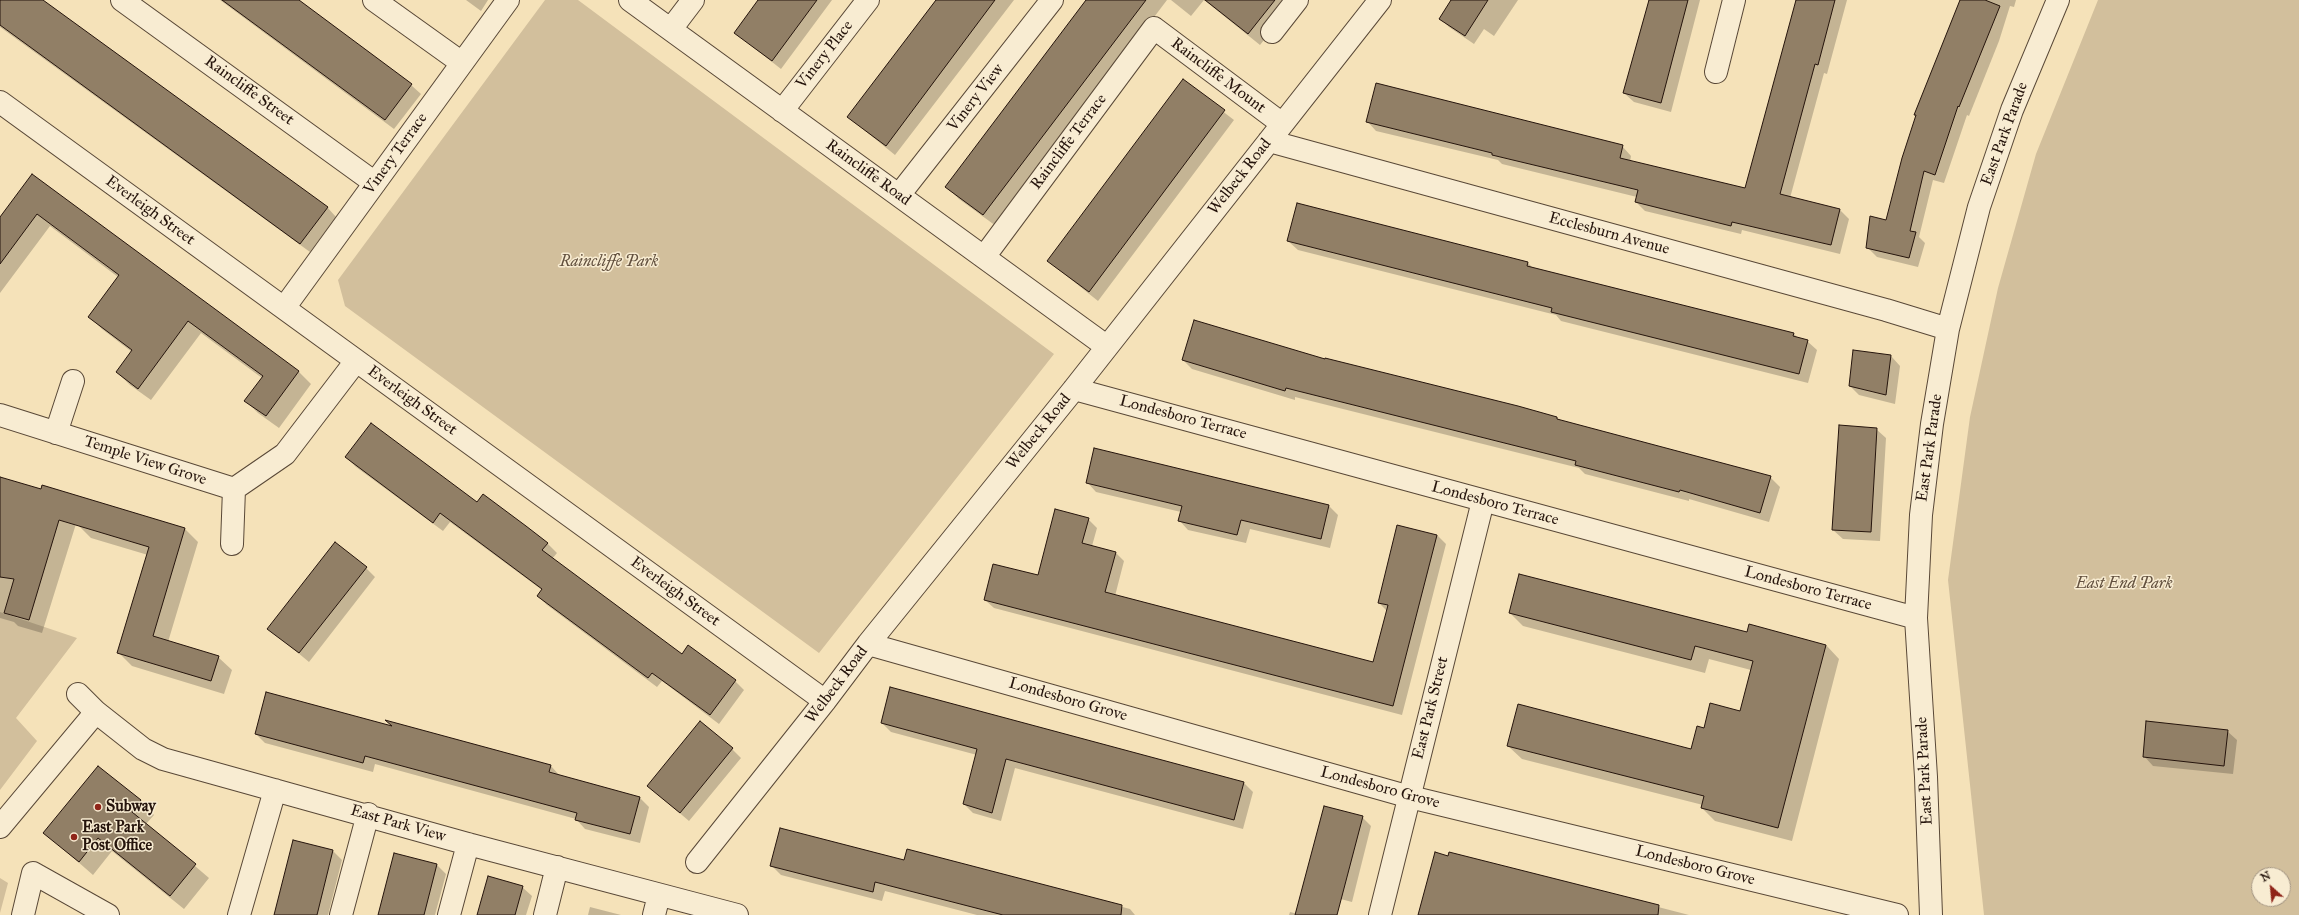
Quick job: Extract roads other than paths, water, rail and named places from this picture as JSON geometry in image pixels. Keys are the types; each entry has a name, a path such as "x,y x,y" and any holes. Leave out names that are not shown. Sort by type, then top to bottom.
{"street":[{"name":"Raincliffe Street","path":"122,0 376,183"},
{"path":"374,0 462,63"},
{"name":"Vinery Terrace","path":"284,308 508,0"},
{"name":"Raincliffe Road","path":"630,0 1106,346"},
{"path":"671,29 693,0"},
{"name":"Vinery Place","path":"782,111 868,0"},
{"name":"Vinery View","path":"899,196 1052,0"},
{"path":"1272,32 1297,0"},
{"name":"Welbeck Road","path":"697,862 825,701 868,644 1074,388 1380,0"},
{"path":"1716,72 1734,0"},
{"name":"East Park Parade","path":"1931,915 1926,777 1916,618 1921,515 1932,424 1948,329 1979,207 2012,110 2058,0"},
{"name":"Raincliffe Mount","path":"1154,28 1275,132"},
{"name":"Raincliffe Terrace","path":"984,257 1154,28"},
{"name":"Everleigh Street","path":"0,102 825,701"},
{"name":"Ecclesburn Avenue","path":"1275,132 1948,329"},
{"path":"232,544 234,489 285,454 356,361"},
{"path":"56,433 73,381"},
{"name":"Londesboro Terrace","path":"1074,388 1483,501 1916,618"},
{"name":"Temple View Grove","path":"0,415 234,489"},
{"name":"East Park Street","path":"1380,915 1483,501"},
{"name":"Londesboro Grove","path":"868,644 1410,797 1897,915"},
{"name":"East Park View","path":"78,694 96,712 143,749 163,759 368,814 468,844 557,867 657,905 737,915"},
{"path":"0,827 96,712"},
{"path":"239,915 275,790"},
{"path":"341,915 368,814"},
{"path":"449,915 468,844"},
{"path":"544,915 557,867"},
{"path":"23,915 33,873 108,915"}],"place":[{"name":"Subway","path":"98,807"},
{"name":"East Park Post Office","path":"74,837"}],"park label":[{"name":"Raincliffe Park","path":"609,262"},
{"name":"East End Park","path":"2124,584"}]}
